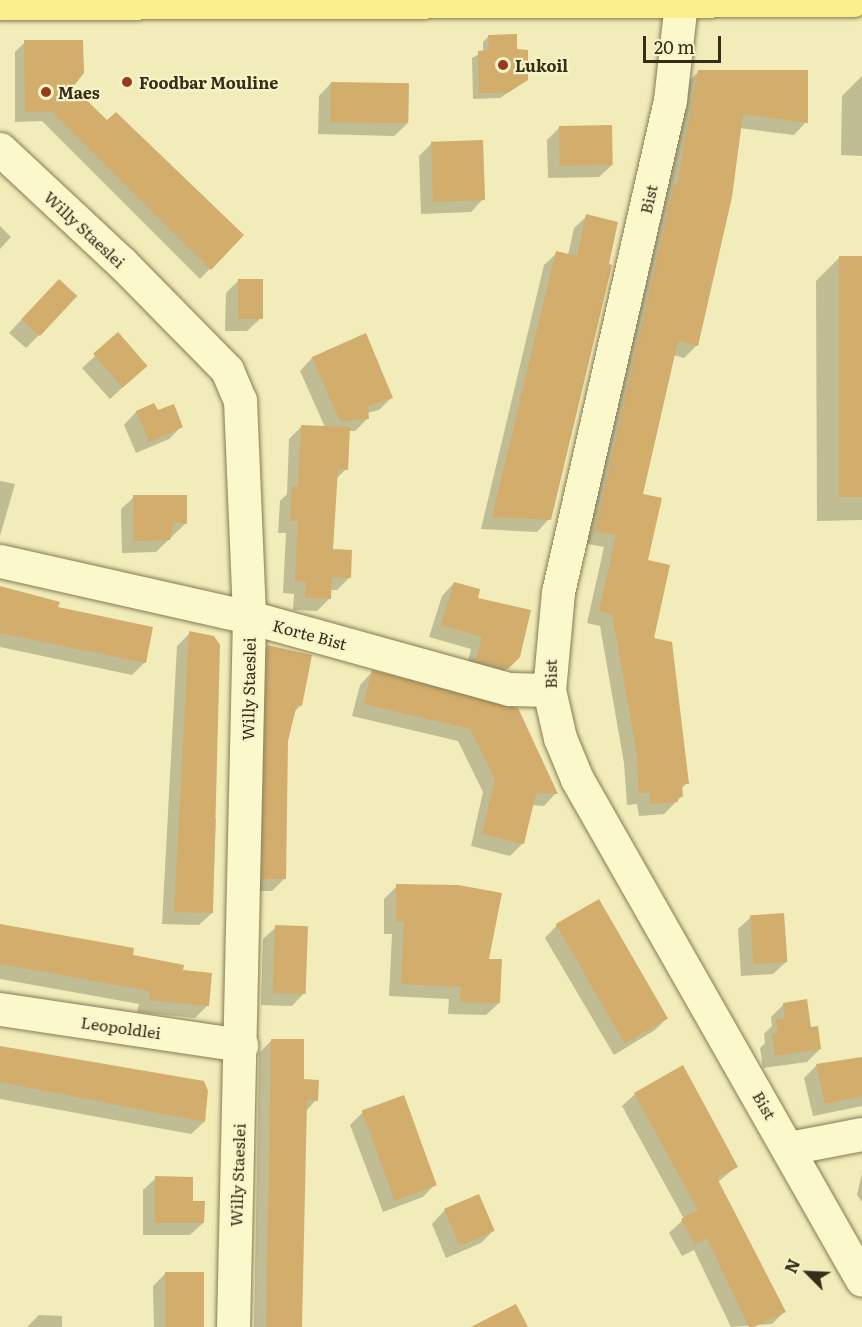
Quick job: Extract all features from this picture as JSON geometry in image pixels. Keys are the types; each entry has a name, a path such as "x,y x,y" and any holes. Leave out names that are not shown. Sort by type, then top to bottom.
{"main road":[{"path":"11,2 853,0"}],"street":[{"name":"Bist","path":"696,1 670,100 558,592 549,690 560,738 578,779 862,1280"},
{"name":"Willy Staeslei","path":"0,149 122,263 227,370 240,400 249,617 233,1327"},
{"name":"Korte Bist","path":"0,561 249,617 509,689 549,690"},
{"name":"Leopoldlei","path":"0,1010 241,1045"},
{"path":"789,1148 862,1134"}],"building":[{"name":"Lukoil","path":"517,34 517,49 528,50 528,80 507,93 479,93 478,51 489,50 488,35"},
{"path":"24,40 83,40 84,73 73,87 107,120 116,112 244,235 211,270 52,112 25,112"},
{"path":"698,70 808,70 808,123 743,114 732,197 698,346 678,341 643,494 662,498 648,560 670,565 654,638 672,642 689,784 682,784 683,797 678,797 678,802 651,804 649,792 639,793 636,749 612,614 599,611 616,535 595,531 674,184 677,184"},
{"path":"331,82 409,83 408,123 330,122"},
{"path":"612,125 613,165 560,166 559,126"},
{"path":"483,140 485,200 433,202 431,142"},
{"path":"586,214 618,222 609,264 612,265 551,520 492,517 556,251 577,256"},
{"path":"839,256 862,256 862,497 839,497"},
{"path":"59,279 77,296 40,336 21,319"},
{"path":"238,279 263,279 263,319 238,319"},
{"path":"118,332 148,366 123,388 93,354"},
{"path":"366,333 393,398 368,406 369,419 340,421 312,357"},
{"path":"154,403 158,410 174,404 183,427 149,442 136,411"},
{"path":"301,425 350,427 348,470 338,469 333,549 352,550 351,578 332,577 331,599 305,598 306,582 295,581 298,521 290,521 292,486 298,487"},
{"path":"133,495 187,495 187,524 174,522 170,540 134,541"},
{"path":"454,582 480,589 478,598 531,610 520,657 508,669 476,660 482,637 441,625"},
{"path":"0,586 60,602 58,607 153,627 146,663 0,633"},
{"path":"189,631 214,636 220,645 213,913 174,912"},
{"path":"267,645 312,655 302,706 297,704 288,741 286,879 262,879"},
{"path":"372,670 518,708 558,794 536,793 524,844 482,834 495,779 470,729 364,704"},
{"path":"396,884 458,885 502,893 489,959 502,959 500,1003 460,1002 461,987 401,984 404,922 396,922"},
{"path":"599,899 668,1019 625,1044 556,924"},
{"path":"784,913 787,962 754,964 750,915"},
{"path":"0,924 134,948 133,955 184,965 183,970 212,973 209,1006 149,1000 150,991 0,964"},
{"path":"275,925 308,926 306,994 273,993"},
{"path":"807,999 811,1027 818,1026 821,1049 775,1056 772,1034 778,1033 776,1020 785,1019 783,1003"},
{"path":"271,1039 304,1039 304,1079 319,1080 318,1101 307,1100 302,1327 266,1327"},
{"path":"0,1046 204,1081 208,1091 205,1122 0,1082"},
{"path":"862,1057 862,1096 825,1104 816,1064"},
{"path":"683,1065 738,1167 717,1178 786,1312 754,1327 749,1327 707,1238 695,1245 681,1219 698,1210 634,1093"},
{"path":"404,1095 437,1185 395,1201 362,1110"},
{"path":"155,1176 193,1177 193,1201 205,1201 204,1223 155,1223"},
{"path":"479,1194 495,1231 460,1246 444,1209"},
{"path":"165,1272 204,1272 204,1327 165,1327"},
{"path":"516,1304 528,1327 471,1327"}],"place":[{"name":"Lukoil","path":"503,65"},
{"name":"Foodbar Mouline","path":"127,82"},
{"name":"Maes","path":"46,92"}]}
